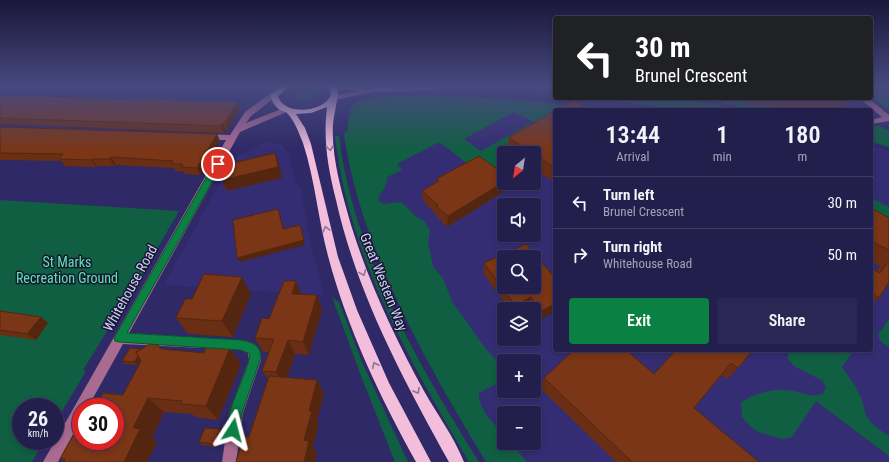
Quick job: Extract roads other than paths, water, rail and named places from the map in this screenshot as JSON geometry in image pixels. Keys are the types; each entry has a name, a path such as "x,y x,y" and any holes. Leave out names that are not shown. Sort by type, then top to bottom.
{"main road":[{"path":"283,108 288,111 301,128 307,144 330,244 356,320 396,411 424,462"},
{"path":"288,111 310,110 318,108"},
{"name":"Great Western Way","path":"332,108 329,145 342,213 349,236 387,332 416,389 457,462"}],"street":[{"name":"Whitehouse Road","path":"50,462 235,134 248,114 256,108"},
{"path":"875,108 889,119"},
{"path":"195,137 235,134 262,119 288,111"},
{"path":"873,122 889,119"},
{"path":"119,338 241,345 250,347 254,350 256,354 255,360 234,418 229,462"}],"park label":[{"name":"St Marks Recreation Ground","path":"67,270"}]}
